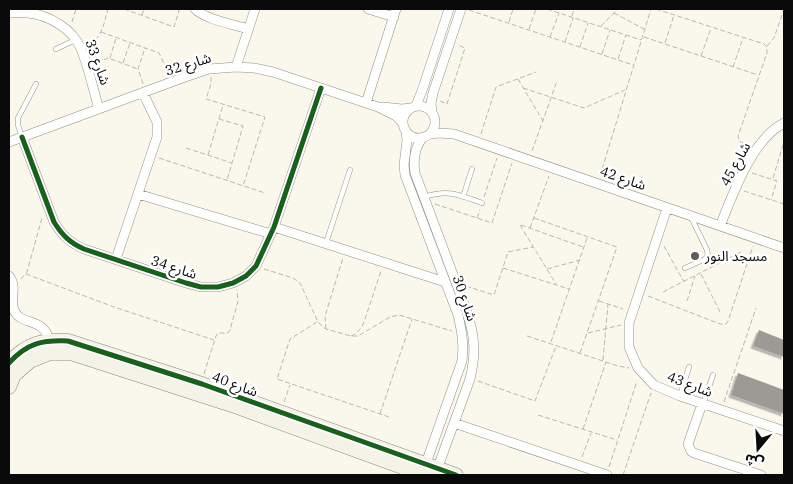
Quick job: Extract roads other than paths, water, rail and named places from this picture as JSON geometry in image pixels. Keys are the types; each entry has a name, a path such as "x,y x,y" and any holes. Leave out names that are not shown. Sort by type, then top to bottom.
{"street":[{"path":"195,9 207,17 248,29"},
{"path":"236,67 255,9"},
{"path":"366,103 395,13 368,9"},
{"path":"449,9 424,88 414,107 406,113 405,127 414,137 427,135 434,127 432,98 461,9"},
{"name":"شارع 33","path":"9,13 47,13 73,36 81,48 100,109"},
{"name":"شارع 32","path":"9,142 209,70 236,67 273,72 378,107 396,116 405,127"},
{"name":"شارع 34","path":"22,137 54,222 66,239 84,249 186,284 201,287 218,287 234,283 246,276 256,266 273,230 320,88"},
{"path":"116,260 157,137 157,122 144,92"},
{"name":"شارع 32","path":"378,107 414,107"},
{"path":"414,107 424,107 434,116"},
{"name":"شارع 42","path":"434,116 440,126 454,134 784,248"},
{"name":"شارع 45","path":"720,226 744,170 767,136 776,127 784,123"},
{"name":"شارع 30","path":"405,127 407,140 404,154 405,175 458,315 463,334 464,348 462,361 433,444 429,472"},
{"name":"شارع 42","path":"427,135 454,134"},
{"name":"شارع 30","path":"427,135 416,148 414,156 415,173 472,328 474,345 474,362 470,379 444,448 429,472"},
{"path":"138,194 326,243 445,282"},
{"name":"شارع 43","path":"667,208 629,323 629,347 638,368 654,385 702,404 784,431"},
{"path":"11,279 11,311 23,319 41,326 49,340"},
{"name":"شارع 40","path":"9,363 20,352 34,344 49,340 68,341 202,384 280,412 429,472"},
{"name":"شارع 40","path":"9,387 14,375 30,361 50,353 71,353 429,472 456,475"},
{"path":"702,404 688,444 691,451 761,475"},
{"path":"454,423 579,466 608,471"},
{"path":"433,444 435,448 441,450 444,448"}],"lane":[{"path":"56,49 73,36"},
{"path":"22,137 18,118 36,84"},
{"path":"463,197 472,169"},
{"path":"326,243 350,170"},
{"path":"424,197 434,193 446,192 482,203"},
{"path":"685,268 708,256 707,250 690,216"},
{"path":"680,396 689,367"},
{"path":"702,404 713,376"}],"place":[{"name":"مسجد النور","path":"695,256"}]}
